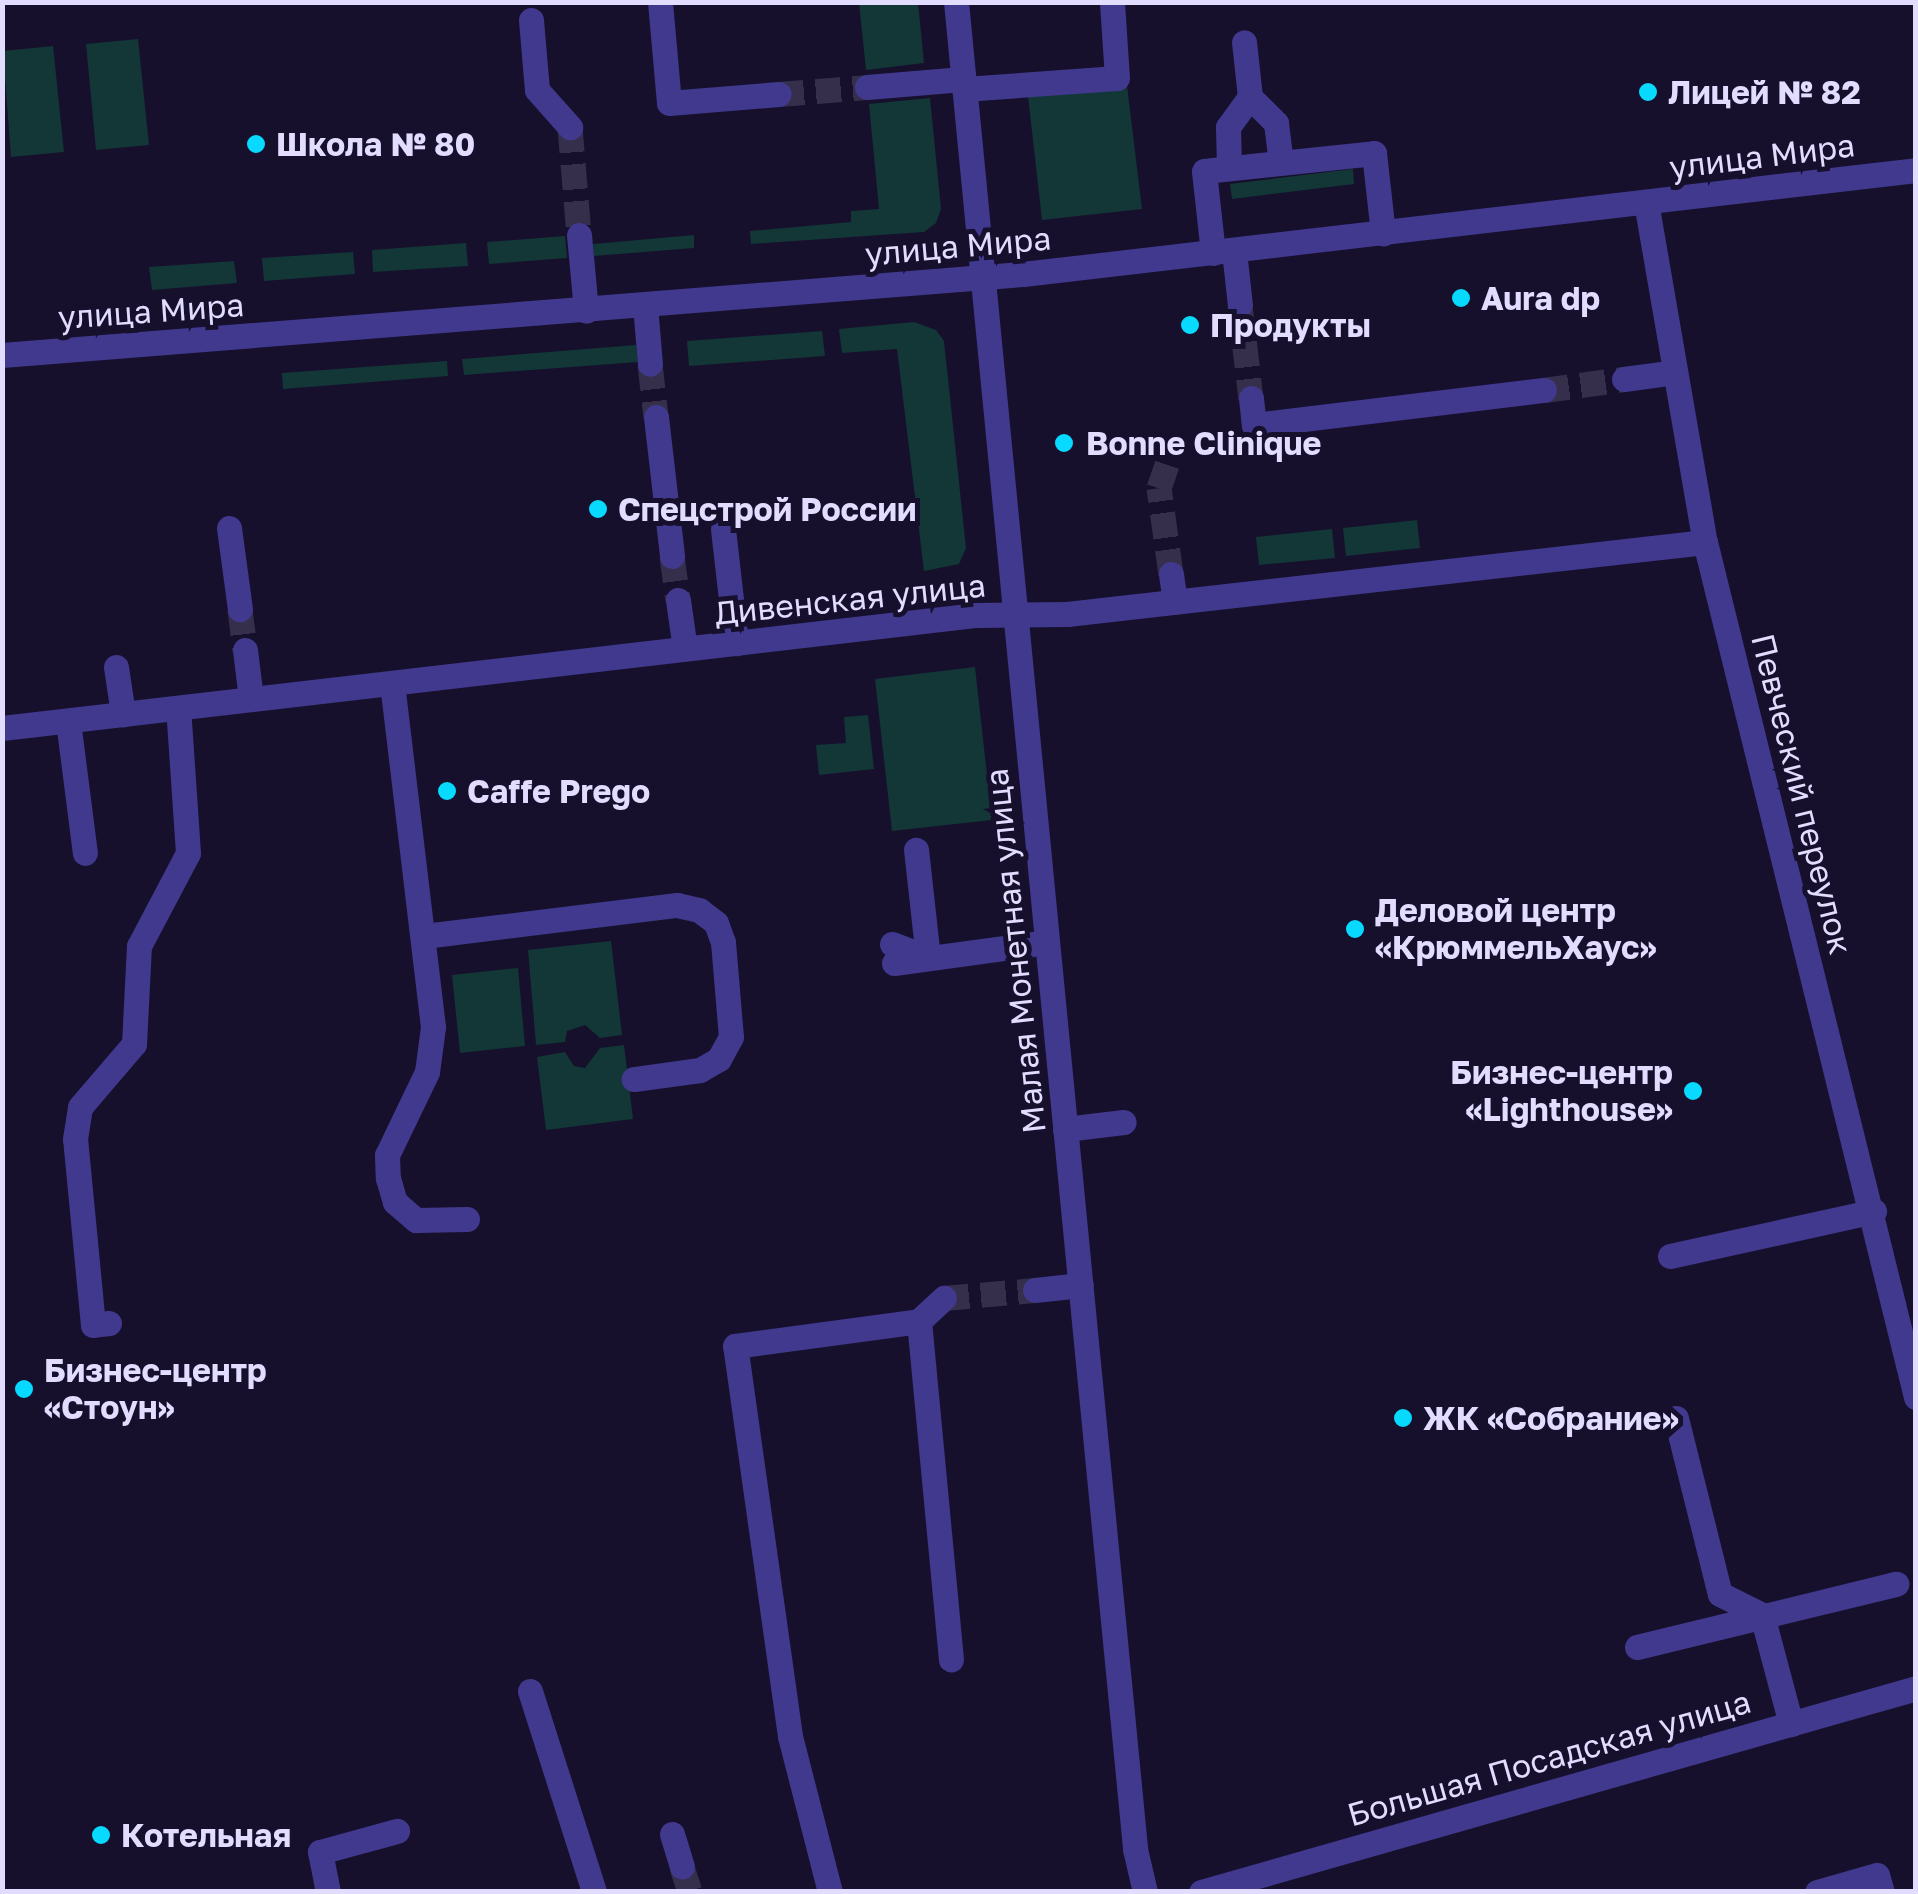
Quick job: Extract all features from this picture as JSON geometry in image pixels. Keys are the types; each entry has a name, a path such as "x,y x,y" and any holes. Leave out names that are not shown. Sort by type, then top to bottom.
{"street":[{"path":"660,2 669,103 779,94"},
{"name":"Малая Монетная улица","path":"956,2 1080,1285 1145,1892"},
{"path":"867,87 1117,78 1112,2"},
{"path":"531,20 538,90 570,127"},
{"path":"1244,42 1250,97 1276,123 1280,162"},
{"path":"1229,168 1228,127 1250,97"},
{"path":"1240,306 1204,171 1374,153 1383,234"},
{"name":"улица Мира","path":"2,355 982,278 1916,170"},
{"name":"Певческий переулок","path":"1646,202 1705,542 1874,1211 1916,1397"},
{"path":"579,234 586,310"},
{"path":"644,305 650,364"},
{"path":"1624,379 1675,372"},
{"path":"1251,398 1254,424 1544,390"},
{"path":"656,417 672,556"},
{"path":"229,528 240,609"},
{"path":"723,528 736,643"},
{"name":"Дивенская улица","path":"2,728 736,643 1175,602 1705,542"},
{"path":"1171,574 1175,602"},
{"path":"678,600 684,649"},
{"path":"245,650 251,699"},
{"path":"116,666 123,714"},
{"path":"392,683 424,936 432,1053 394,1132 388,1178 396,1202 416,1220 466,1219"},
{"path":"109,1323 93,1325 75,1139 80,1108 134,1044 138,946 188,852 178,708"},
{"path":"68,720 85,853"},
{"path":"916,850 928,958"},
{"path":"424,936 677,906 699,910 716,924 723,942 731,1037 720,1059 700,1070 634,1079"},
{"path":"892,953 928,958 1047,942"},
{"path":"1065,1129 1124,1122"},
{"path":"1670,1256 1874,1211"},
{"path":"1035,1290 1080,1285"},
{"path":"830,1892 790,1736 735,1346 920,1321 944,1298"},
{"path":"920,1321 951,1660"},
{"path":"1676,1418 1720,1594 1762,1616 1791,1724"},
{"path":"1637,1646 1896,1584"},
{"name":"Большая Посадская улица","path":"1201,1892 1916,1688"},
{"path":"530,1691 594,1892"},
{"path":"328,1892 320,1852 397,1831"},
{"path":"672,1834 682,1867"},
{"path":"1818,1892 1877,1875 1882,1892"}],"green space":[{"path":"859,3 918,3 924,63 866,70"},
{"path":"138,39 149,145 96,150 86,44"},
{"path":"53,46 64,152 11,157 3,51"},
{"path":"1127,86 1142,209 1042,220 1028,96"},
{"path":"930,98 941,209 936,223 924,232 751,244 750,231 851,222 851,211 879,209 869,104"},
{"path":"1353,169 1354,184 1232,199 1230,184"},
{"path":"694,235 694,248 594,256 593,244"},
{"path":"565,236 567,258 489,264 487,242"},
{"path":"466,243 468,266 373,272 372,250"},
{"path":"353,252 355,274 264,281 262,258"},
{"path":"234,261 237,283 152,290 149,267"},
{"path":"914,322 936,330 944,341 966,548 959,564 924,571 897,349 842,353 839,329"},
{"path":"822,331 825,356 689,366 687,341"},
{"path":"636,345 638,362 464,375 462,359"},
{"path":"447,361 448,376 283,389 282,373"},
{"path":"1417,520 1420,548 1346,556 1343,528"},
{"path":"1332,529 1335,558 1259,565 1256,537"},
{"path":"975,667 992,820 892,831 875,679"},
{"path":"868,715 874,769 819,775 816,745 846,743 844,717"},
{"path":"611,941 622,1035 600,1038 585,1025 567,1031 565,1042 536,1045 528,950"},
{"path":"518,968 525,1046 460,1053 452,975"},
{"path":"624,1045 633,1119 546,1130 537,1057 565,1052 574,1066 585,1068 600,1048"}],"tunnel":[{"path":"779,94 867,87"},
{"path":"570,127 579,235"},
{"path":"1240,305 1251,398"},
{"path":"650,364 656,417"},
{"path":"1544,390 1624,379"},
{"path":"1171,453 1159,488 1171,574"},
{"path":"672,556 678,600"},
{"path":"240,609 245,650"},
{"path":"944,1298 1035,1290"},
{"path":"682,1867 690,1892"}],"place":[{"name":"Лицей № 82","path":"1648,92"},
{"name":"Школа № 80","path":"256,144"},
{"name":"Aura dp","path":"1461,298"},
{"name":"Продукты","path":"1190,325"},
{"name":"Bonne Clinique","path":"1064,443"},
{"name":"Спецстрой России","path":"598,509"},
{"name":"Caffe Prego","path":"447,791"},
{"name":"Деловой центр «КрюммельХаус»","path":"1355,929"},
{"name":"Бизнес-центр «Lighthouse»","path":"1693,1091"},
{"name":"Бизнес-центр «Стоун»","path":"24,1389"},
{"name":"ЖК «Собрание»","path":"1403,1418"},
{"name":"Котельная","path":"101,1835"}]}
